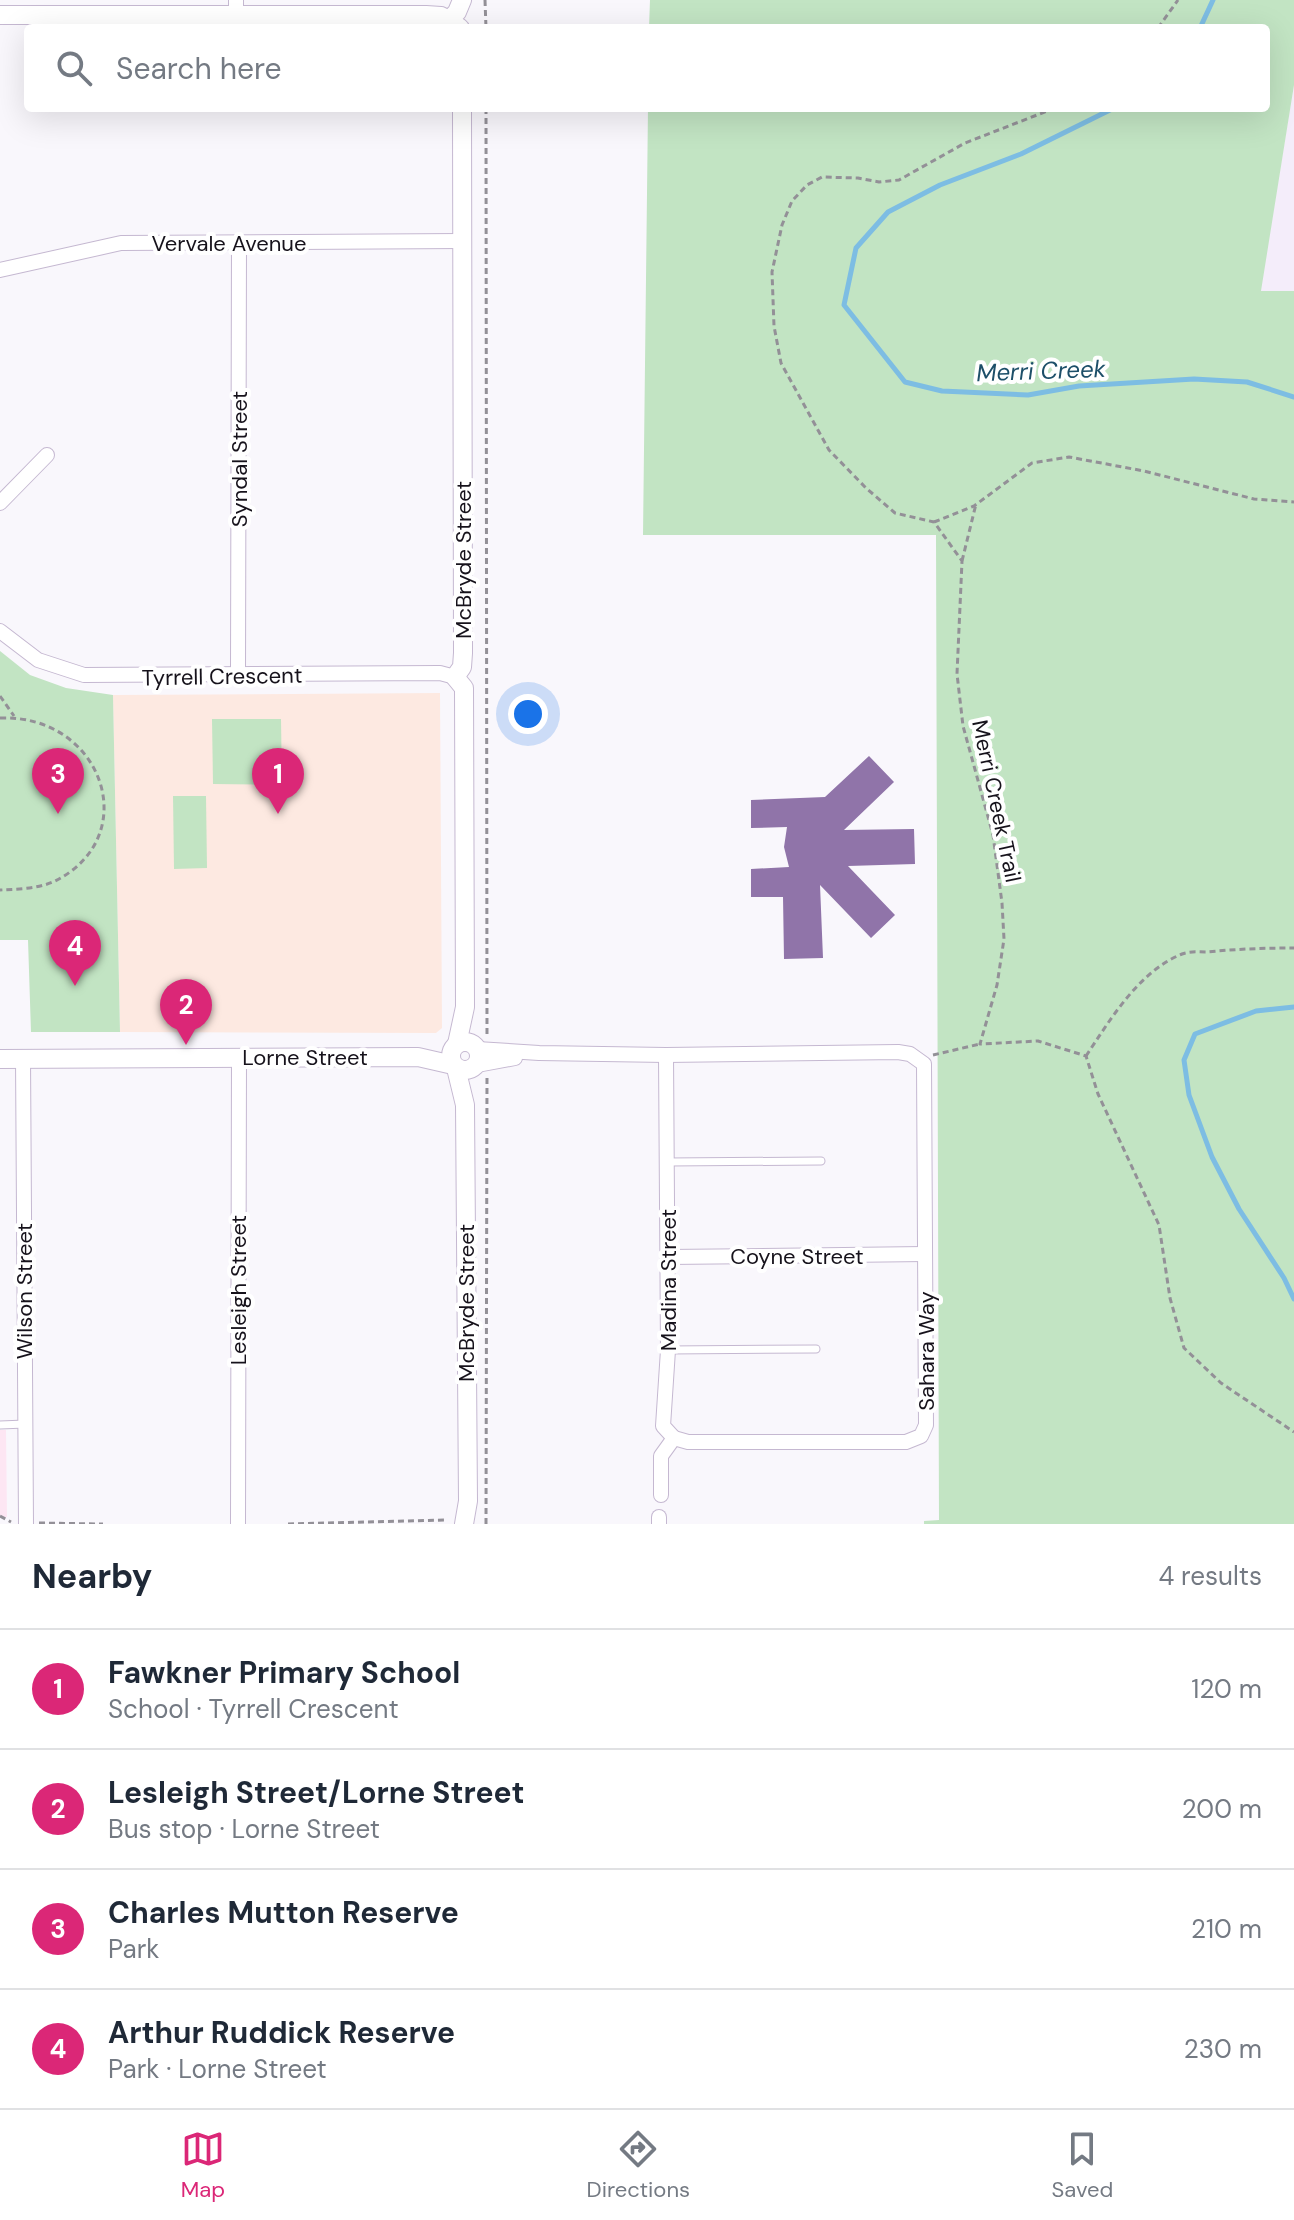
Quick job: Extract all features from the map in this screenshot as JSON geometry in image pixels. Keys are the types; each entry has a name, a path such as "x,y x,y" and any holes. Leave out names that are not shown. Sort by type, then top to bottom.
{"street":[{"path":"10,10 236,8 441,16 455,24 462,0"},
{"name":"McBryde Street","path":"462,112 463,653 462,667 455,677 464,688 465,1007 469,1056 465,1105 468,1501 464,1524"},
{"name":"Vervale Avenue","path":"0,270 121,243 462,241"},
{"name":"Syndal Street","path":"238,674 239,243"},
{"path":"0,503 47,455"},
{"name":"Tyrrell Crescent","path":"0,631 38,660 84,675 440,673 455,677"},
{"name":"Lorne Street","path":"0,1059 898,1052 910,1054 924,1064"},
{"name":"Madina Street","path":"666,1055 668,1350 663,1426 674,1438"},
{"name":"Lesleigh Street","path":"238,1524 239,1057"},
{"name":"Wilson Street","path":"23,1058 26,1524"},
{"name":"Sahara Way","path":"674,1438 688,1442 906,1442 921,1436 926,1425 924,1064"},
{"name":"Coyne Street","path":"668,1257 925,1254"},
{"path":"661,1495 661,1456 674,1438"}],"lane":[{"path":"668,1162 821,1161"},
{"path":"668,1350 816,1349"},
{"path":"0,1425 25,1424"}],"path":[{"path":"485,0 486,24"},
{"path":"1161,24 1178,0"},
{"path":"486,112 469,1056 486,1524"},
{"path":"1045,112 965,143 899,180 879,182 822,177 807,185 792,201 782,225 772,272 774,326 781,363 829,450 895,513 934,522 976,504 1032,463 1069,457 1144,471 1254,499 1294,502"},
{"name":"Merri Creek Trail","path":"976,504 962,561 958,687 963,726 993,835 1004,939 997,985 980,1044"},
{"path":"934,522 962,561"},
{"path":"0,696 15,717"},
{"path":"0,718 38,721 77,743 93,763 104,808 98,835 86,855 71,870 53,882 0,890"},
{"path":"1294,948 1184,953 1132,991 1113,1013 1086,1056 1098,1094 1159,1225 1170,1298 1184,1348 1221,1383 1294,1432"},
{"path":"924,1064 932,1056 980,1044 1038,1041 1086,1056"},
{"path":"0,1516 14,1523 26,1524 103,1524"},
{"path":"288,1524 445,1520"}],"shaded area":[{"path":"1294,85 1294,291 1260,292"},
{"path":"440,693 442,1028 436,1033 120,1032 113,695"},
{"path":"0,1430 6,1430 7,1517 0,1517"}],"green space":[{"path":"650,0 1294,0 1294,85 1261,291 1294,291 1294,1524 924,1524 924,1521 939,1520 936,535 643,535 648,112 1270,112 1270,24 649,24"},
{"path":"0,651 30,675 66,688 113,695 120,1032 31,1032 28,940 0,940"},
{"path":"212,719 281,719 282,785 213,784"},
{"path":"173,796 206,796 207,868 174,869"}],"building":[{"path":"869,756 894,782 844,830 914,829 915,864 848,866 895,915 871,938 820,885 823,958 784,959 783,897 751,897 751,869 789,867 784,847 787,827 751,828 751,800 825,797"}],"waterway":[{"name":"Merri Creek","path":"1202,24 1213,0"},
{"name":"Merri Creek","path":"1106,112 1021,154 940,185 888,212 856,248 844,305 905,382 942,391 1028,395 1079,386 1194,379 1247,382 1294,397"},
{"name":"Merri Creek","path":"1294,1007 1256,1011 1195,1034 1184,1060 1189,1095 1212,1157 1239,1209 1284,1278 1294,1299"}],"place":[{"name":"Charles Mutton Reserve","path":"58,814"},
{"name":"Fawkner Primary School","path":"278,814"},
{"name":"Arthur Ruddick Reserve","path":"75,986"},
{"name":"Lesleigh Street/Lorne Street","path":"186,1045"}]}
